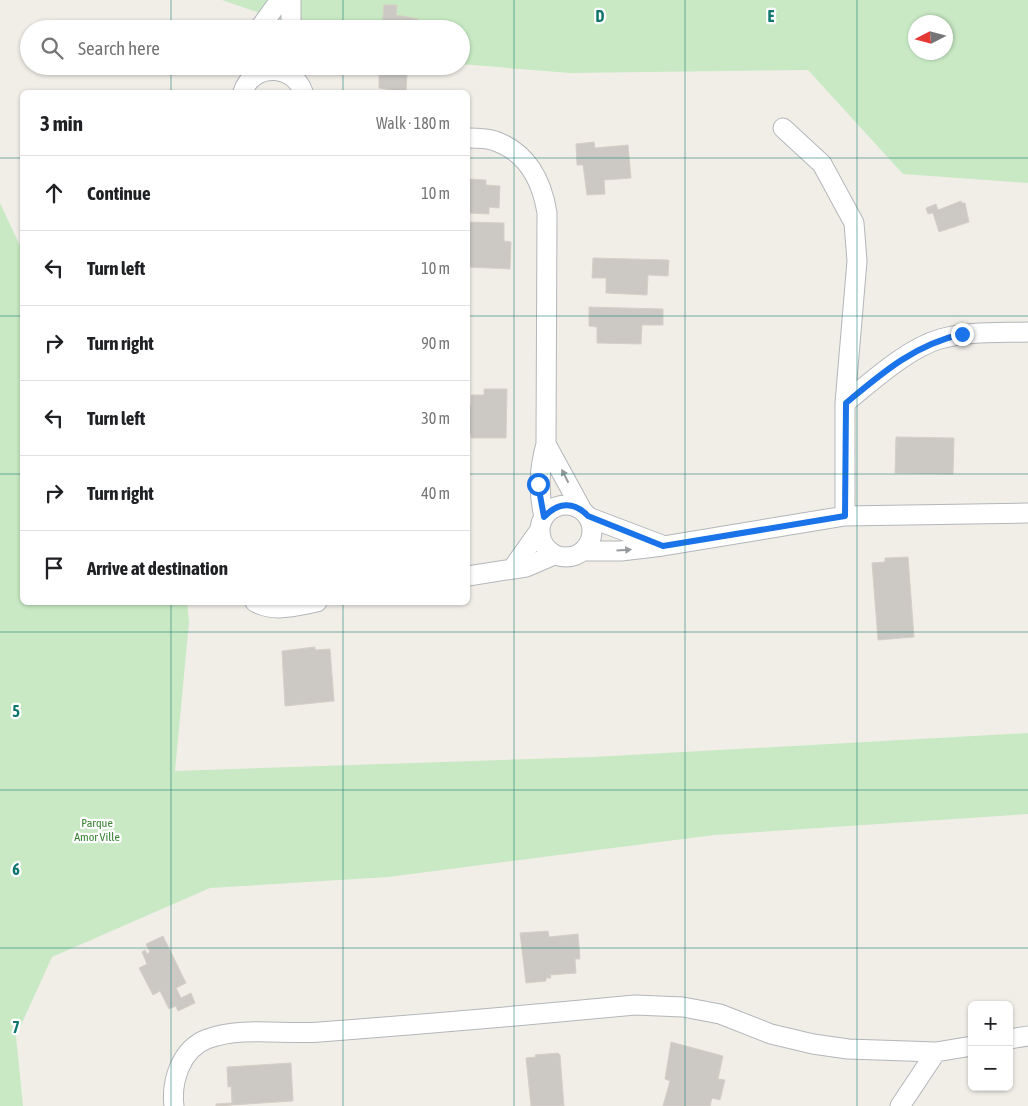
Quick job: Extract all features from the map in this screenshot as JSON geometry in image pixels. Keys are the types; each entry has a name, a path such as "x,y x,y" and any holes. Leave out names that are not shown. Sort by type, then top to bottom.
{"street":[{"path":"266,20 280,0"},
{"path":"291,0 291,20"},
{"path":"244,90 245,75"},
{"path":"244,90 257,75"},
{"path":"784,128 822,164 854,223 857,261 846,403 845,516"},
{"path":"470,138 494,140 522,156 535,174 544,194 547,213 546,444 538,484 543,545 554,555"},
{"path":"846,403 896,363 938,340 962,334 1028,332"},
{"path":"546,444 592,528 591,540 584,551"},
{"path":"512,569 551,509 561,505 572,505 585,513 663,546"},
{"path":"470,576 526,567 554,555 570,557 584,551 621,551 663,546 845,516 1028,513"},
{"path":"263,605 282,608 300,605"},
{"path":"174,1106 173,1098 178,1069 189,1052 206,1040 249,1032 310,1033 635,1005 683,1007 720,1014 770,1034 813,1044 848,1049 936,1052 968,1047"},
{"path":"1013,1038 1028,1036"},
{"path":"900,1106 936,1052"}],"green space":[{"path":"222,0 1028,0 1028,183 903,174 808,70 569,73 470,65 470,20 280,20"},
{"name":"Parque Amor Ville","path":"0,203 20,246 20,605 187,605 189,622 175,771 593,757 1028,733 1028,814 714,835 388,877 210,888 52,957 16,1036 23,1106 0,1106"}],"building":[{"path":"384,5 397,5 396,15 418,19 418,20 383,20"},
{"path":"379,75 407,75 406,90 379,88"},
{"path":"594,142 595,148 628,145 631,178 604,180 605,194 587,195 583,165 577,165 576,144"},
{"path":"470,179 486,180 486,185 500,186 499,208 489,207 489,214 470,213"},
{"path":"961,201 965,203 969,222 939,232 933,213 928,214 926,208 936,204 938,210"},
{"path":"470,222 504,223 504,241 511,242 510,269 470,267"},
{"path":"593,258 669,260 668,276 648,275 647,295 606,293 606,278 592,278"},
{"path":"589,307 663,309 663,325 642,325 641,344 597,343 597,327 589,326"},
{"path":"484,389 507,389 506,438 471,438 471,395 484,395"},
{"path":"896,437 954,438 953,474 895,473"},
{"path":"908,557 914,637 878,640 872,563 885,562 885,558"},
{"path":"315,647 315,650 330,649 334,701 285,706 282,651"},
{"path":"548,931 549,937 578,934 580,959 575,959 576,973 550,975 551,978 546,978 546,981 526,983 520,933"},
{"path":"163,936 186,983 176,988 181,998 191,993 195,1003 178,1011 176,1006 169,1009 160,991 153,995 139,968 147,964 142,952 145,950 147,954 150,952 146,944"},
{"path":"671,1042 723,1056 718,1079 725,1080 720,1100 712,1098 710,1106 663,1106 670,1081 665,1079"},
{"path":"558,1053 560,1055 564,1106 531,1106 526,1058 536,1057 535,1055"},
{"path":"291,1063 293,1101 216,1106 216,1104 232,1103 231,1086 228,1087 227,1067"}],"route":[{"path":"538,484 544,517 551,509 561,505 572,505 582,510 588,516 663,546 845,516 846,403 884,371 902,359 938,340 962,334"}]}
